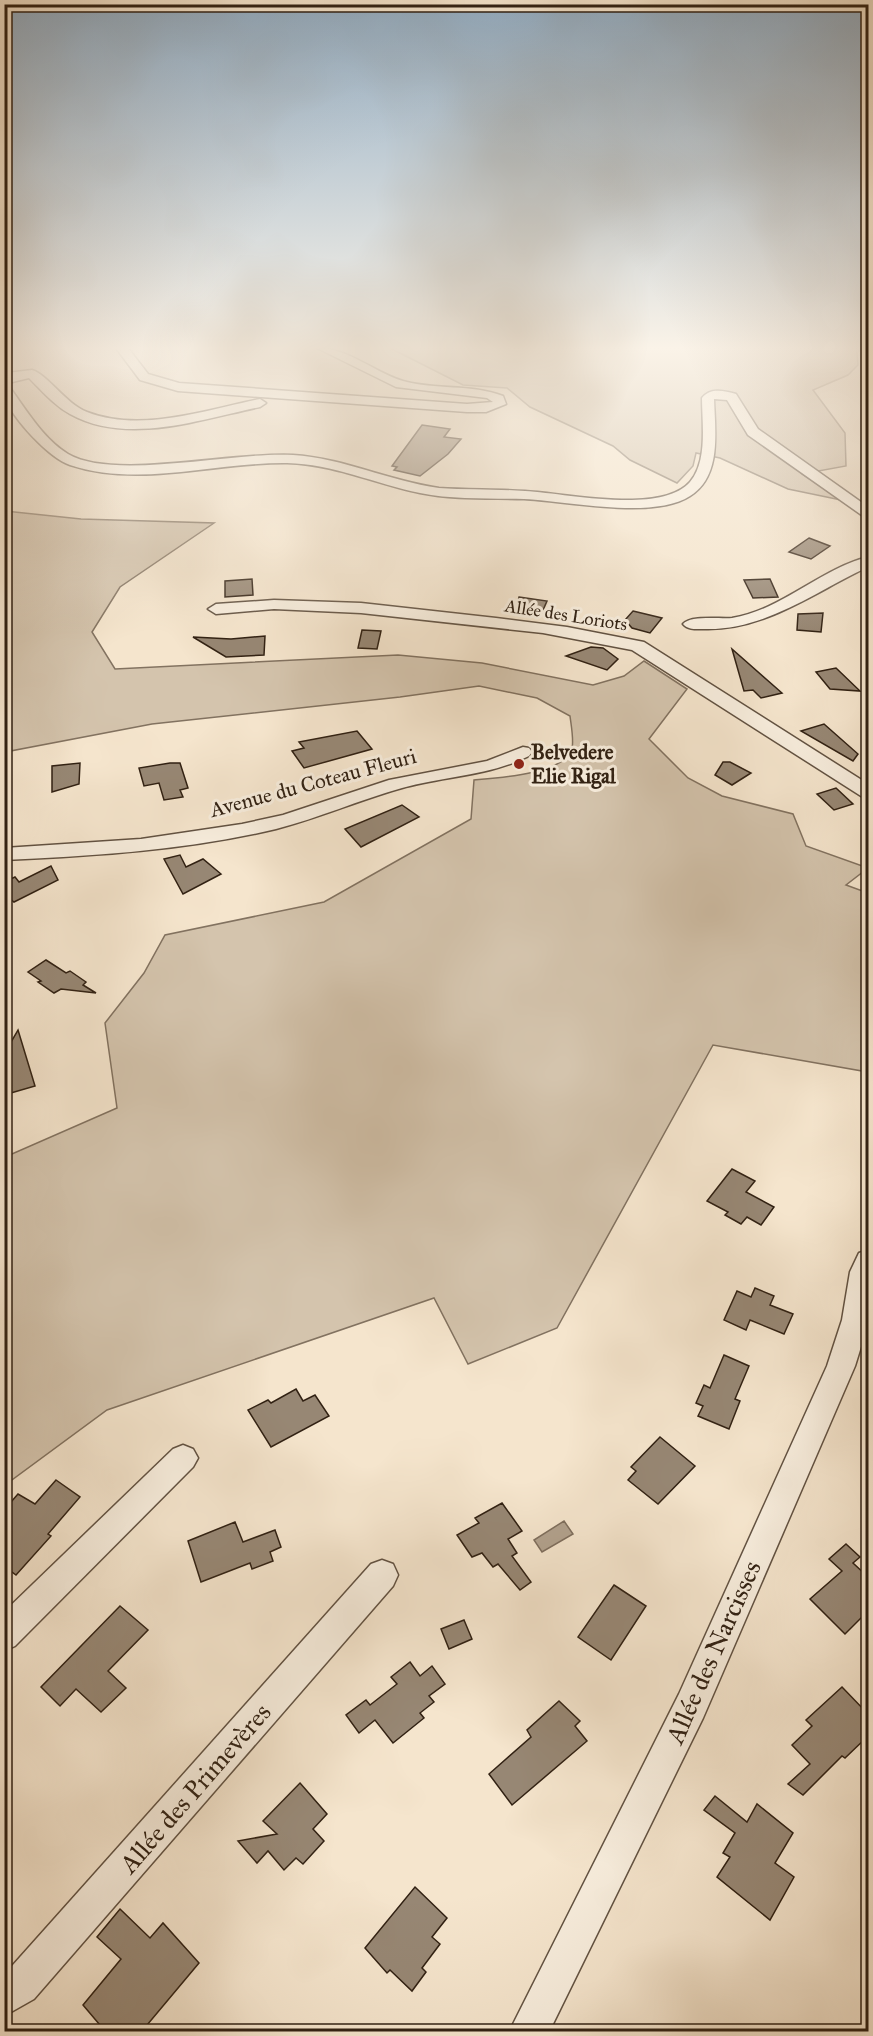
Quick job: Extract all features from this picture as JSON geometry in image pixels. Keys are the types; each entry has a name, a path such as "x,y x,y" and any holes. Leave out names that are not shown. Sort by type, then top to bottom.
{"street":[{"path":"47,443 53,451 71,461 94,467 130,468 292,459 348,468 409,487 442,492 526,495 618,503 669,499 693,487 707,464 707,443"},
{"path":"769,443 868,513"},
{"path":"692,624 707,626 758,618 868,562"},
{"name":"Allée des Loriots","path":"216,609 255,604 321,603 608,638 638,646 868,792"},
{"name":"Avenue du Coteau Fleuri","path":"4,854 126,848 226,833 278,822 397,783 494,763 523,752"},
{"name":"Allée des Narcisses","path":"528,2031 696,1695 841,1366 856,1320 862,1272 868,1262"},
{"path":"4,1635 183,1458"},
{"name":"Allée des Primevères","path":"4,1997 21,1986 382,1575"}],"shaded area":[{"path":"607,443 845,443 846,466 802,474 841,500 788,489 720,458 696,453 693,466 677,483 630,460"},
{"path":"5,511 81,519 214,523 120,587 92,632 115,669 398,655 482,663 593,685 624,676 644,661 687,689 649,739 688,778 722,796 793,814 806,846 868,868 846,885 868,893 868,1072 713,1045 557,1328 468,1364 434,1298 107,1410 5,1485 5,1157 117,1108 105,1023 144,973 165,935 324,902 471,819 474,780 527,774 554,765 565,759 571,752 573,739 570,716 537,698 479,686 400,697 152,724 5,752"},
{"path":"564,1521 573,1534 542,1552 534,1540"}],"building":[{"path":"409,443 458,443 448,454 420,476 394,470 397,467 392,466"},
{"path":"809,538 830,546 811,559 789,552"},
{"path":"252,579 253,595 225,597 225,581"},
{"path":"770,579 778,597 753,598 744,580"},
{"path":"519,597 547,601 540,617 515,614"},
{"path":"633,611 662,618 650,633 632,628 625,620"},
{"path":"823,613 821,632 797,630 798,614"},
{"path":"362,630 381,631 377,649 358,648"},
{"path":"265,636 264,655 226,657 193,637 231,639"},
{"path":"591,647 603,648 618,659 607,670 566,656"},
{"path":"732,649 782,693 761,698 753,690 744,691"},
{"path":"836,668 860,691 830,689 816,672"},
{"path":"824,724 858,754 853,761 801,731"},
{"path":"357,731 372,749 304,768 292,751 304,748 299,742"},
{"path":"723,762 730,762 751,773 732,785 715,775"},
{"path":"80,763 79,784 52,792 52,766"},
{"path":"180,763 188,788 180,790 183,797 164,800 159,783 144,786 139,768"},
{"path":"836,788 853,804 834,810 817,794"},
{"path":"402,805 419,817 361,847 345,829"},
{"path":"180,855 186,867 203,859 221,874 183,894 164,859"},
{"path":"51,866 58,880 14,902 4,894 4,882 15,877 19,882"},
{"path":"46,960 66,973 70,971 86,982 83,985 96,993 61,989 54,993 28,972"},
{"path":"18,1030 35,1086 4,1095 4,1054"},
{"path":"732,1169 755,1181 746,1192 774,1207 761,1225 747,1217 741,1224 725,1215 728,1212 707,1201"},
{"path":"755,1288 774,1296 770,1305 793,1314 784,1334 750,1320 746,1330 724,1320 737,1291 751,1297"},
{"path":"724,1355 749,1366 735,1399 740,1401 729,1429 698,1416 703,1406 696,1403 704,1385 710,1388"},
{"path":"296,1389 303,1401 315,1395 329,1416 271,1447 248,1410 268,1400 271,1403"},
{"path":"660,1437 695,1466 658,1504 628,1480 636,1471 631,1467"},
{"path":"56,1480 80,1497 48,1534 51,1536 16,1575 4,1566 4,1510 18,1494 35,1504"},
{"path":"502,1503 522,1531 508,1539 517,1553 512,1556 531,1582 520,1590 498,1564 493,1567 482,1553 472,1557 457,1535 479,1523 475,1518"},
{"path":"235,1522 243,1542 275,1530 281,1547 270,1552 273,1561 252,1569 250,1563 201,1582 188,1541"},
{"path":"846,1544 860,1557 853,1563 868,1577 868,1611 845,1634 810,1599 842,1571 829,1559"},
{"path":"614,1585 646,1606 611,1660 578,1637"},
{"path":"120,1606 148,1630 108,1671 126,1688 101,1712 76,1689 60,1706 41,1687"},
{"path":"464,1620 472,1639 449,1649 441,1629"},
{"path":"410,1662 420,1676 432,1666 445,1684 429,1696 434,1702 420,1713 424,1718 393,1743 375,1720 359,1733 346,1715 366,1700 370,1705 397,1684 391,1677"},
{"path":"842,1687 868,1714 868,1736 845,1758 842,1756 803,1795 788,1784 810,1764 792,1745 812,1726 806,1720"},
{"path":"559,1701 580,1721 575,1726 587,1741 512,1805 489,1774 531,1737 527,1730"},
{"path":"300,1783 327,1814 313,1829 324,1841 303,1864 296,1858 284,1870 268,1851 257,1863 238,1841 277,1834 263,1821"},
{"path":"715,1796 747,1822 757,1804 793,1833 775,1863 794,1877 770,1920 717,1877 730,1857 723,1853 735,1833 704,1810"},
{"path":"415,1887 447,1918 432,1937 440,1944 422,1968 426,1972 412,1991 390,1970 387,1973 365,1948"},
{"path":"120,1909 150,1938 163,1923 199,1963 142,2031 105,2031 83,2005 121,1959 97,1937"}],"place":[{"name":"Belvedere Elie Rigal","path":"519,764"}]}
